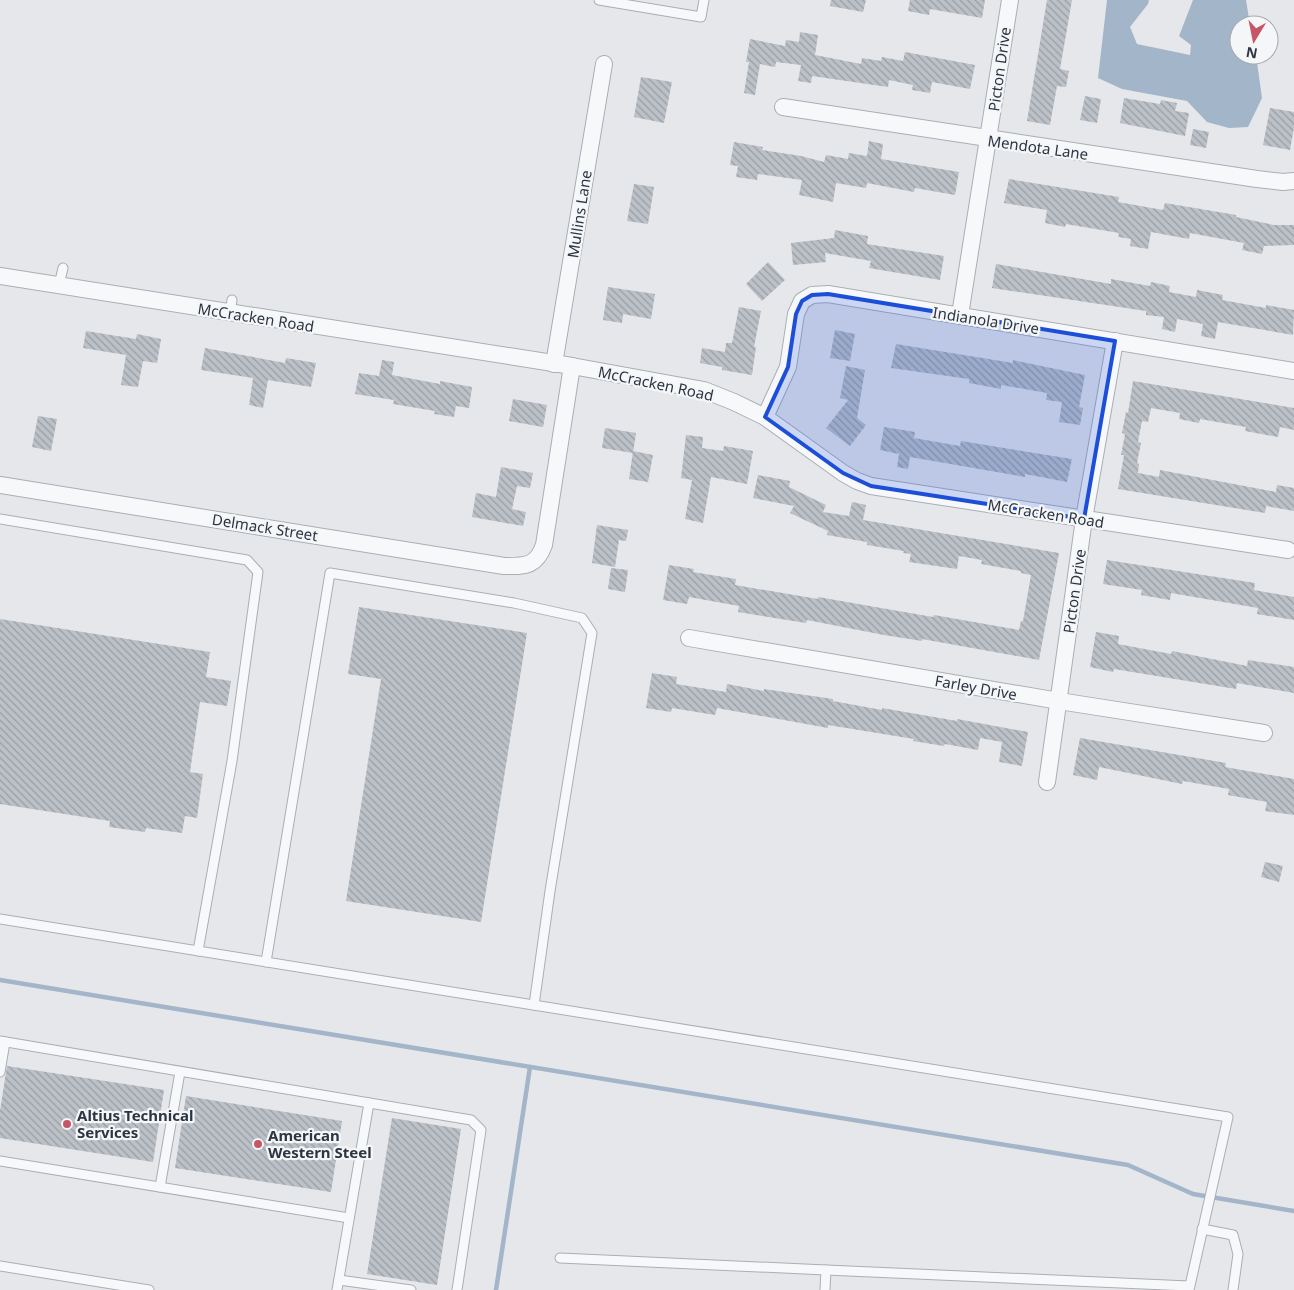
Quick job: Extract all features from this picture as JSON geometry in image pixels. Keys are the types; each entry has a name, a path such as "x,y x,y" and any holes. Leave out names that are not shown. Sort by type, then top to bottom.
{"street":[{"name":"Picton Drive","path":"960,315 1010,0"},
{"name":"Mullins Lane","path":"554,364 604,64"},
{"name":"Mendota Lane","path":"783,107 989,140 1257,179 1283,182 1294,181"},
{"name":"McCracken Road","path":"0,276 231,306 704,390 765,417 843,474 871,486 1288,550"},
{"name":"Indianola Drive","path":"765,417 788,367 796,314 802,301 812,295 828,294 1293,371"},
{"name":"Picton Drive","path":"1047,782 1084,519 1115,341"},
{"name":"Delmack Street","path":"0,485 504,566 530,564 540,557 544,545 572,366"},
{"name":"Farley Drive","path":"689,638 1059,701 1264,733"}],"lane":[{"path":"599,0 701,17 704,0"},
{"path":"60,285 63,268"},
{"path":"0,519 247,560 258,572 232,761 198,951"},
{"path":"266,962 330,573 514,603 582,618 592,633 550,891 534,1005"},
{"path":"0,919 1228,1117 1189,1288 560,1258"},
{"path":"0,1072 2,1042 471,1120 481,1130 456,1290"},
{"path":"160,1187 180,1072"},
{"path":"337,1290 369,1103"},
{"path":"0,1161 350,1218"},
{"path":"1202,1229 1233,1235 1238,1254 1233,1290"},
{"path":"0,1266 145,1290"},
{"path":"825,1290 826,1270"},
{"path":"339,1280 411,1290"}],"highlighted area":[{"path":"828,294 1115,341 1084,519 871,486 843,473 765,417 788,367 796,314 802,301 812,295"}],"water":[{"path":"1107,0 1149,0 1130,27 1137,44 1190,55 1191,45 1179,36 1193,0 1246,0 1248,15 1229,15 1229,65 1257,65 1262,98 1248,127 1229,128 1207,122 1187,101 1122,89 1098,78"}],"building":[{"path":"831,0 866,0 863,12 830,6"},
{"path":"910,0 985,0 982,18 930,9 929,15 908,11"},
{"path":"1047,0 1072,0 1060,69 1069,71 1066,87 1057,86 1050,125 1027,121"},
{"path":"800,32 818,35 815,55 861,64 862,58 881,61 882,57 903,61 905,52 975,65 970,89 932,82 930,93 912,90 913,85 889,80 888,87 812,76 811,83 798,81 801,65 776,62 775,67 760,64 755,95 744,93 749,62 746,62 750,39 785,46 786,40 799,42"},
{"path":"641,77 672,82 664,123 634,117"},
{"path":"1085,96 1101,99 1097,123 1080,120"},
{"path":"1124,98 1160,104 1161,100 1177,103 1175,111 1189,113 1185,136 1120,123"},
{"path":"1270,108 1294,112 1294,128 1290,150 1263,145"},
{"path":"1193,129 1209,132 1206,148 1190,145"},
{"path":"869,141 883,144 881,159 959,172 955,195 915,188 914,192 867,183 866,188 836,183 833,202 799,195 802,180 758,174 757,180 736,177 738,166 730,165 734,142 763,147 762,150 801,156 824,162 826,155 848,159 849,153 867,156"},
{"path":"1009,179 1119,197 1118,202 1163,210 1165,203 1236,215 1236,217 1274,225 1294,225 1294,245 1264,246 1262,254 1242,250 1244,243 1190,233 1189,239 1151,232 1148,249 1130,246 1131,239 1118,237 1119,233 1066,224 1065,227 1045,223 1047,210 1004,203"},
{"path":"634,184 654,187 648,224 627,221"},
{"path":"835,230 868,236 867,244 944,256 940,280 869,268 871,261 825,253 826,262 793,265 791,243 834,238"},
{"path":"768,262 785,280 762,301 746,284"},
{"path":"996,264 1111,284 1111,279 1150,286 1151,282 1170,286 1169,292 1196,297 1197,290 1223,295 1222,300 1266,308 1266,305 1294,310 1293,335 1218,322 1215,339 1201,336 1203,324 1177,319 1175,332 1162,329 1164,317 1146,315 1146,311 992,288"},
{"path":"608,287 655,294 651,319 623,314 622,323 603,320"},
{"path":"739,307 761,311 754,347 756,347 752,375 722,370 722,367 700,363 702,348 725,352 726,343 732,343"},
{"path":"835,330 855,334 850,361 830,358"},
{"path":"86,331 136,339 137,334 161,339 157,363 143,361 138,387 121,385 126,355 83,348"},
{"path":"896,344 1013,363 1013,360 1085,375 1079,407 1083,408 1080,425 1059,422 1062,402 1046,400 1047,393 1001,385 1001,389 969,383 969,379 891,368"},
{"path":"205,348 285,363 286,358 316,363 311,387 268,380 263,408 249,405 253,378 201,370"},
{"path":"382,360 394,362 392,375 440,384 440,381 472,387 469,408 456,406 454,417 434,414 435,411 393,404 394,400 355,394 359,373 379,376"},
{"path":"846,366 865,370 857,418 866,425 850,446 826,428 848,400 840,398"},
{"path":"1133,381 1294,408 1294,430 1280,427 1278,437 1245,431 1246,427 1200,419 1199,423 1179,419 1180,413 1151,408 1148,422 1142,421 1138,442 1141,443 1137,463 1139,464 1138,473 1159,477 1160,470 1276,492 1277,485 1294,488 1294,511 1266,506 1265,513 1118,489 1124,455 1121,455 1125,434 1122,433 1126,412 1128,413"},
{"path":"513,399 547,405 543,427 509,421"},
{"path":"38,416 57,419 51,451 32,447"},
{"path":"884,427 915,432 914,438 960,446 961,441 1072,459 1067,482 1025,474 1025,477 910,457 908,469 897,467 899,454 880,450"},
{"path":"605,428 636,433 633,453 602,448"},
{"path":"686,435 703,437 702,448 723,451 724,446 753,451 747,484 711,477 703,523 685,519 692,480 681,478"},
{"path":"633,451 653,455 648,482 629,479"},
{"path":"501,467 533,473 530,488 517,486 512,509 526,512 523,526 472,517 476,493 496,497"},
{"path":"758,475 790,481 789,487 826,505 823,512 849,516 852,502 866,505 863,520 1059,553 1039,660 922,639 922,641 884,635 807,620 806,623 738,612 739,606 689,597 687,604 663,600 669,565 694,569 693,572 736,579 735,585 933,617 934,615 1019,630 1021,621 1023,621 1031,575 1021,573 1021,571 981,564 982,560 959,556 957,569 909,562 911,554 903,553 904,551 867,545 867,542 827,535 828,531 790,513 794,506 753,498"},
{"path":"597,525 628,530 626,541 619,540 615,567 592,563"},
{"path":"1107,560 1255,583 1254,590 1294,597 1294,620 1257,614 1258,608 1171,593 1170,600 1141,595 1142,590 1103,584"},
{"path":"611,568 628,570 625,592 608,589"},
{"path":"359,607 527,633 481,922 346,901 381,679 348,674"},
{"path":"0,619 210,652 206,677 231,681 227,706 200,702 190,772 203,774 197,818 185,816 182,833 146,828 145,832 109,827 110,821 0,804"},
{"path":"1096,632 1119,636 1118,644 1171,654 1172,651 1247,666 1248,660 1294,667 1294,693 1237,683 1236,689 1114,669 1113,672 1090,667"},
{"path":"652,673 677,677 676,684 726,692 727,684 764,691 764,689 833,699 833,701 882,710 882,708 957,721 957,719 1028,732 1022,766 999,762 1002,742 980,738 978,750 913,741 914,739 828,725 828,728 717,708 715,715 672,708 671,712 646,708"},
{"path":"1080,738 1226,763 1225,767 1294,779 1294,815 1265,811 1267,802 1228,795 1229,789 1183,781 1182,784 1099,767 1097,780 1073,775"},
{"path":"1265,862 1283,866 1279,882 1261,877"},
{"path":"7,1066 164,1090 153,1162 0,1138 0,1111"},
{"name":"American Western Steel","path":"186,1096 342,1121 331,1192 175,1168"},
{"path":"392,1118 461,1129 437,1285 367,1274"}],"waterway":[{"path":"0,980 1128,1165 1193,1194 1294,1211"},
{"path":"496,1290 530,1067"}],"place":[{"name":"Altius Technical Services","path":"67,1124"},
{"name":"American Western Steel","path":"258,1144"}]}
